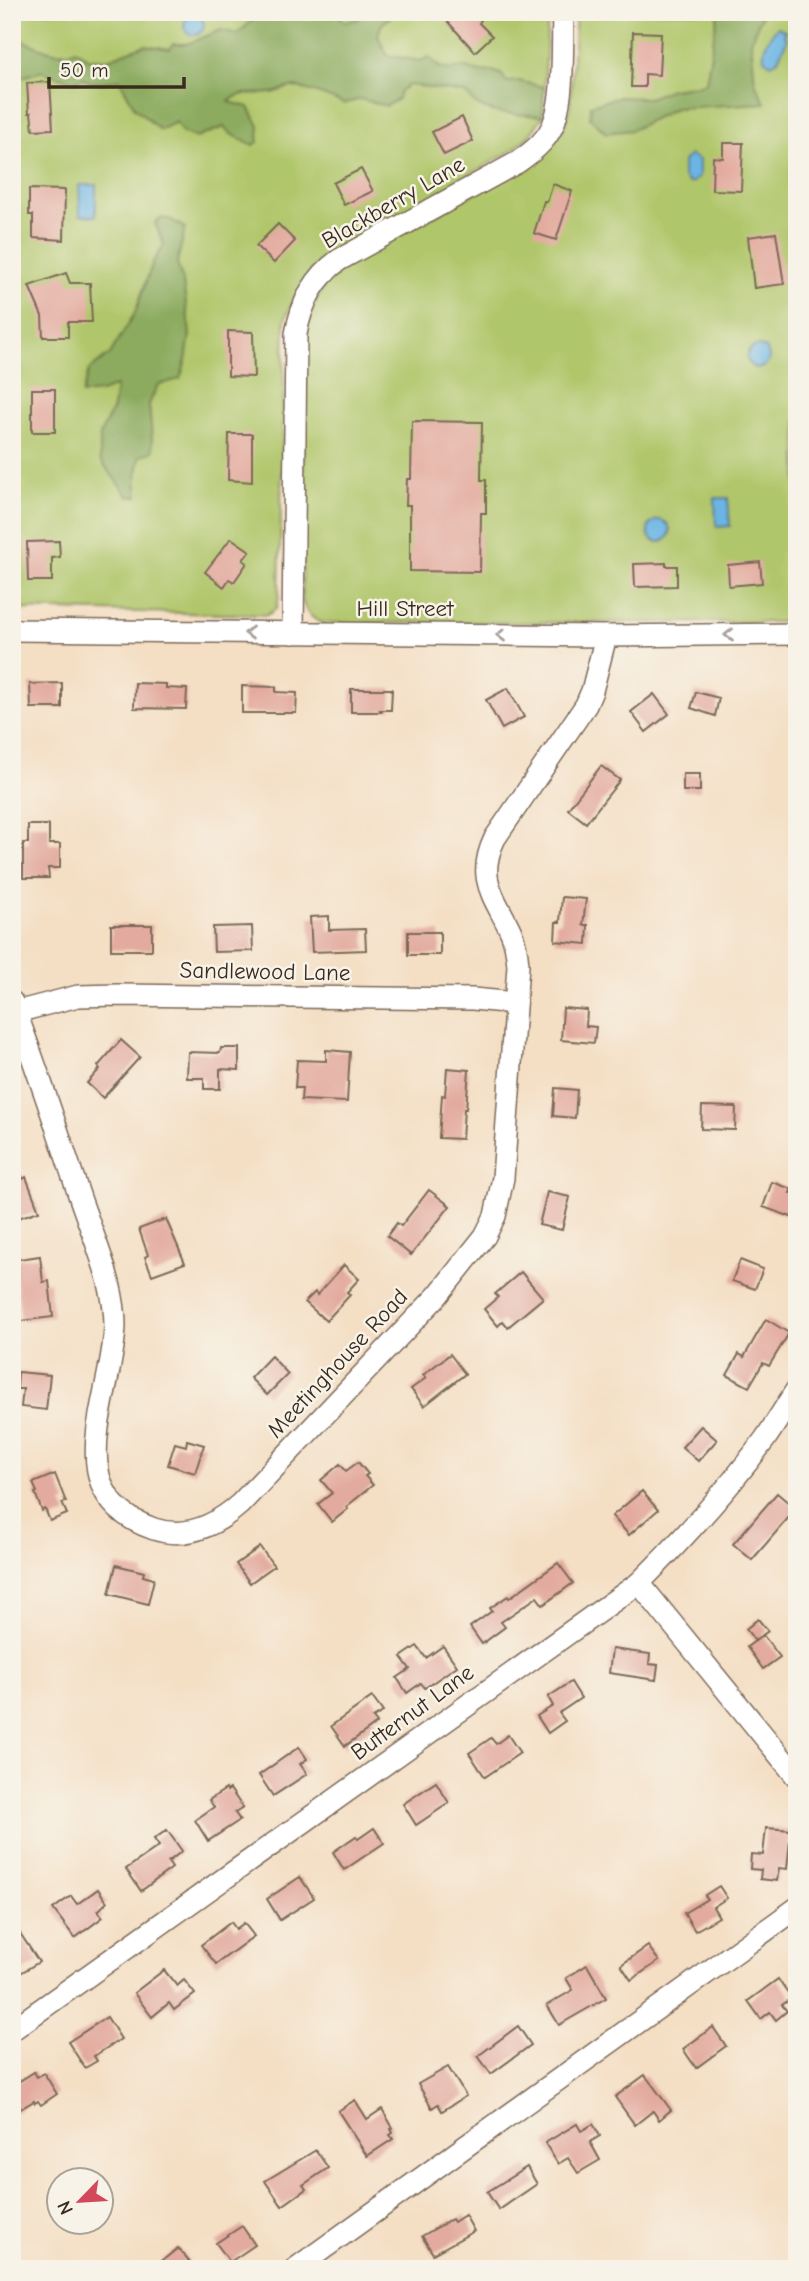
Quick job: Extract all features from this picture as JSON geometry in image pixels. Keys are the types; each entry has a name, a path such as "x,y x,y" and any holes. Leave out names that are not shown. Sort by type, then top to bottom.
{"street":[{"name":"Blackberry Lane","path":"293,633 296,334 305,300 316,281 339,260 518,162 539,146 553,125 559,103 563,12"},
{"name":"Hill Street","path":"12,630 607,636 797,634"},
{"name":"Meetinghouse Road","path":"14,1007 109,1283 115,1324 110,1368 95,1441 99,1476 117,1508 130,1519 162,1531 179,1533 197,1530 228,1515 240,1504 438,1295 485,1236 495,1216 503,1178 517,965 512,933 492,897 488,883 487,869 491,848 586,705 607,636"},
{"name":"Sandlewood Lane","path":"14,1007 78,996 118,995 473,999 515,1003"},
{"name":"Butternut Lane","path":"12,2030 639,1583 725,1489 765,1438 797,1389"},
{"path":"639,1583 797,1777"},
{"path":"295,2269 797,1908"}],"green space":[{"path":"12,12 548,12 543,116 530,135 513,150 326,255 297,293 285,320 279,597 276,609 267,615 12,609"},
{"path":"262,12 336,12 345,22 358,19 364,12 396,12 381,25 378,36 387,55 420,61 429,57 439,67 450,70 463,67 480,72 492,71 501,74 507,82 519,81 544,87 543,116 490,111 476,104 464,93 409,85 400,91 398,99 386,106 360,99 344,104 311,91 289,87 274,93 243,94 229,102 249,107 259,126 258,142 253,145 231,134 224,127 196,138 182,132 176,122 160,130 135,108 119,79 95,83 83,78 75,82 40,71 12,81 12,41 19,39 54,52 76,50 89,59 105,60 145,45 170,49 173,44 187,44 221,30 237,34"},
{"path":"576,12 797,12 797,622 322,623 309,614 302,599 305,359 313,307 330,280 357,259 543,155 563,130 570,108"},
{"path":"718,12 763,12 751,41 755,83 765,103 675,108 632,130 606,133 590,118 591,105 618,97 649,98 671,89 706,82"},
{"path":"160,218 170,219 185,228 177,263 183,282 190,334 180,379 158,385 149,404 153,451 140,456 136,478 138,496 129,497 100,460 100,435 113,408 116,386 101,392 82,394 89,370 110,354 135,313 153,262 164,245 155,223"}],"water":[{"path":"194,15 201,18 204,25 201,32 194,35 187,32 184,25 187,18"},
{"path":"778,27 786,31 784,34 787,40 777,61 771,64 764,59 764,50"},
{"path":"690,155 699,160 699,177 689,183 683,177 683,161"},
{"path":"79,185 96,185 96,216 80,215"},
{"path":"758,346 766,349 769,357 766,365 758,368 750,365 747,357 750,349"},
{"path":"715,498 728,498 730,526 717,527"},
{"path":"659,520 667,523 670,531 667,539 659,542 651,539 648,531 651,523"}],"building":[{"path":"439,12 473,12 481,20 479,23 492,36 475,52"},
{"path":"633,32 661,33 659,75 645,74 645,87 631,87"},
{"path":"50,82 53,129 33,130 27,83"},
{"path":"462,117 473,141 444,155 432,132"},
{"path":"723,143 743,143 741,191 712,190 713,157 723,158"},
{"path":"361,169 373,191 344,205 333,183"},
{"path":"553,184 572,191 556,240 534,233 544,201 547,202"},
{"path":"29,189 65,190 64,240 33,238 33,215 29,215"},
{"path":"278,224 295,241 274,263 256,246"},
{"path":"776,233 784,284 754,288 748,237"},
{"path":"66,273 70,283 90,283 92,322 68,322 68,337 43,337 42,316 29,286"},
{"path":"228,331 253,332 254,377 228,376"},
{"path":"32,389 55,389 55,432 32,432"},
{"path":"412,421 482,422 481,480 486,480 486,513 481,513 480,572 410,571 410,505 406,505 407,479 411,479"},
{"path":"229,434 252,434 252,482 228,480"},
{"path":"231,538 250,551 243,560 247,563 234,582 229,579 224,587 205,572"},
{"path":"59,541 60,557 52,558 52,581 28,581 27,542"},
{"path":"760,562 762,583 729,586 728,565"},
{"path":"666,563 666,566 677,566 677,586 635,587 634,564"},
{"path":"62,683 62,708 31,708 30,684"},
{"path":"135,683 166,684 166,688 187,689 186,709 134,708"},
{"path":"242,686 276,687 276,692 297,693 296,713 242,713"},
{"path":"508,688 524,717 502,729 486,700"},
{"path":"351,689 392,689 391,710 351,712"},
{"path":"696,692 719,698 715,716 691,708"},
{"path":"654,694 669,714 646,732 631,712"},
{"path":"601,766 620,780 586,823 568,809"},
{"path":"683,774 700,774 700,791 683,791"},
{"path":"28,825 49,825 49,844 60,844 60,868 48,868 49,878 23,878 23,843 28,843"},
{"path":"562,897 586,899 583,925 588,925 587,944 555,941"},
{"path":"329,916 329,930 365,929 366,950 312,952 310,917"},
{"path":"111,925 152,925 152,950 111,950"},
{"path":"252,926 253,951 214,952 213,927"},
{"path":"408,932 440,932 440,955 408,955"},
{"path":"563,1008 587,1010 586,1026 596,1027 594,1043 561,1040"},
{"path":"121,1040 140,1057 103,1098 87,1083"},
{"path":"221,1048 239,1048 239,1070 220,1069 220,1089 204,1089 204,1078 187,1078 188,1052 220,1053"},
{"path":"326,1050 350,1052 347,1102 301,1100 302,1088 295,1088 297,1060 326,1061"},
{"path":"447,1068 469,1070 462,1139 439,1138"},
{"path":"555,1088 577,1090 575,1118 553,1116"},
{"path":"702,1106 736,1107 735,1130 701,1129"},
{"path":"12,1153 23,1179 26,1177 39,1211 12,1220"},
{"path":"772,1182 792,1189 790,1193 797,1194 797,1219 763,1207"},
{"path":"429,1190 450,1206 411,1255 387,1236 397,1223 401,1226"},
{"path":"547,1192 570,1197 562,1230 539,1225"},
{"path":"166,1219 185,1263 152,1275 139,1229"},
{"path":"40,1256 43,1282 49,1281 53,1317 21,1321 16,1278 12,1278 12,1260"},
{"path":"740,1260 763,1269 755,1289 732,1281"},
{"path":"344,1265 359,1279 347,1292 350,1295 326,1321 305,1302 315,1292 317,1295"},
{"path":"521,1272 543,1298 508,1327 503,1321 498,1326 484,1309 498,1297 495,1294"},
{"path":"766,1319 789,1333 769,1366 763,1363 749,1387 727,1375 739,1354 744,1357"},
{"path":"450,1354 465,1374 424,1406 411,1389 426,1378 423,1375"},
{"path":"271,1356 288,1374 267,1395 250,1378"},
{"path":"18,1372 50,1375 46,1410 21,1407 23,1389 17,1389"},
{"path":"701,1426 717,1440 698,1461 682,1447"},
{"path":"187,1440 204,1445 195,1473 168,1465 175,1443 186,1446"},
{"path":"358,1462 373,1485 332,1522 318,1504 332,1493 321,1480 340,1464 346,1471"},
{"path":"55,1474 66,1502 62,1503 67,1514 50,1521 45,1509 42,1511 33,1483"},
{"path":"642,1491 658,1510 629,1535 612,1516"},
{"path":"777,1493 796,1509 752,1560 733,1544"},
{"path":"260,1547 274,1566 250,1583 236,1564"},
{"path":"558,1563 573,1583 543,1605 537,1597 501,1622 505,1627 482,1644 470,1627 492,1611 490,1608 508,1596 509,1598"},
{"path":"116,1565 144,1572 143,1576 154,1579 148,1604 109,1594"},
{"path":"758,1619 768,1631 755,1641 746,1629"},
{"path":"763,1635 780,1657 763,1669 747,1647"},
{"path":"417,1646 426,1658 443,1646 457,1666 425,1688 421,1683 407,1693 397,1678 410,1669 401,1657"},
{"path":"612,1649 650,1654 649,1664 658,1665 656,1680 609,1673"},
{"path":"571,1682 581,1698 559,1713 565,1721 548,1733 537,1716 553,1706 548,1697"},
{"path":"372,1697 383,1712 373,1718 377,1723 345,1746 331,1726"},
{"path":"508,1735 520,1753 485,1777 469,1753 491,1738 496,1744"},
{"path":"299,1747 307,1759 300,1764 307,1774 273,1796 259,1775"},
{"path":"436,1782 449,1803 416,1825 403,1804"},
{"path":"230,1789 243,1808 235,1813 240,1820 208,1841 195,1820 214,1807 209,1800"},
{"path":"374,1828 384,1843 344,1870 333,1852 356,1836 358,1839"},
{"path":"766,1828 791,1830 787,1869 779,1868 777,1881 760,1879 761,1870 750,1869 751,1854 763,1855"},
{"path":"167,1830 182,1851 168,1862 172,1868 141,1891 126,1869 159,1846 154,1839"},
{"path":"300,1877 314,1898 280,1920 267,1899"},
{"path":"719,1886 727,1898 713,1907 719,1917 695,1931 684,1913 707,1899 705,1895"},
{"path":"98,1889 107,1902 98,1911 103,1917 75,1938 53,1909 71,1896 77,1904"},
{"path":"12,1921 39,1962 12,1978"},
{"path":"231,1922 236,1929 244,1923 254,1936 216,1964 201,1945"},
{"path":"648,1946 659,1961 631,1980 621,1965"},
{"path":"587,1965 606,1998 559,2025 547,2005 573,1990 566,1978"},
{"path":"164,1970 177,1986 184,1980 195,1994 174,2010 169,2003 152,2017 134,1993"},
{"path":"778,1979 792,1998 782,2005 787,2011 776,2020 770,2012 761,2019 748,2001"},
{"path":"107,2017 121,2039 94,2056 97,2061 85,2068 68,2042"},
{"path":"518,2026 531,2045 491,2074 478,2056"},
{"path":"713,2027 726,2046 696,2068 683,2049"},
{"path":"448,2067 466,2096 442,2111 438,2104 432,2108 418,2084"},
{"path":"34,2072 37,2077 44,2073 57,2094 41,2105 34,2101 12,2114 12,2086"},
{"path":"645,2075 671,2110 659,2120 653,2111 635,2125 615,2097"},
{"path":"355,2100 367,2119 382,2109 393,2128 390,2135 393,2139 367,2156 338,2111"},
{"path":"577,2124 581,2131 593,2124 600,2136 590,2142 600,2160 578,2173 568,2158 558,2164 545,2143"},
{"path":"316,2150 328,2168 303,2185 306,2189 282,2206 265,2181"},
{"path":"527,2167 537,2184 499,2210 487,2192"},
{"path":"465,2215 474,2231 433,2254 422,2236 452,2219 454,2222"},
{"path":"242,2226 255,2245 230,2262 216,2243"},
{"path":"178,2248 195,2269 152,2269"}]}
